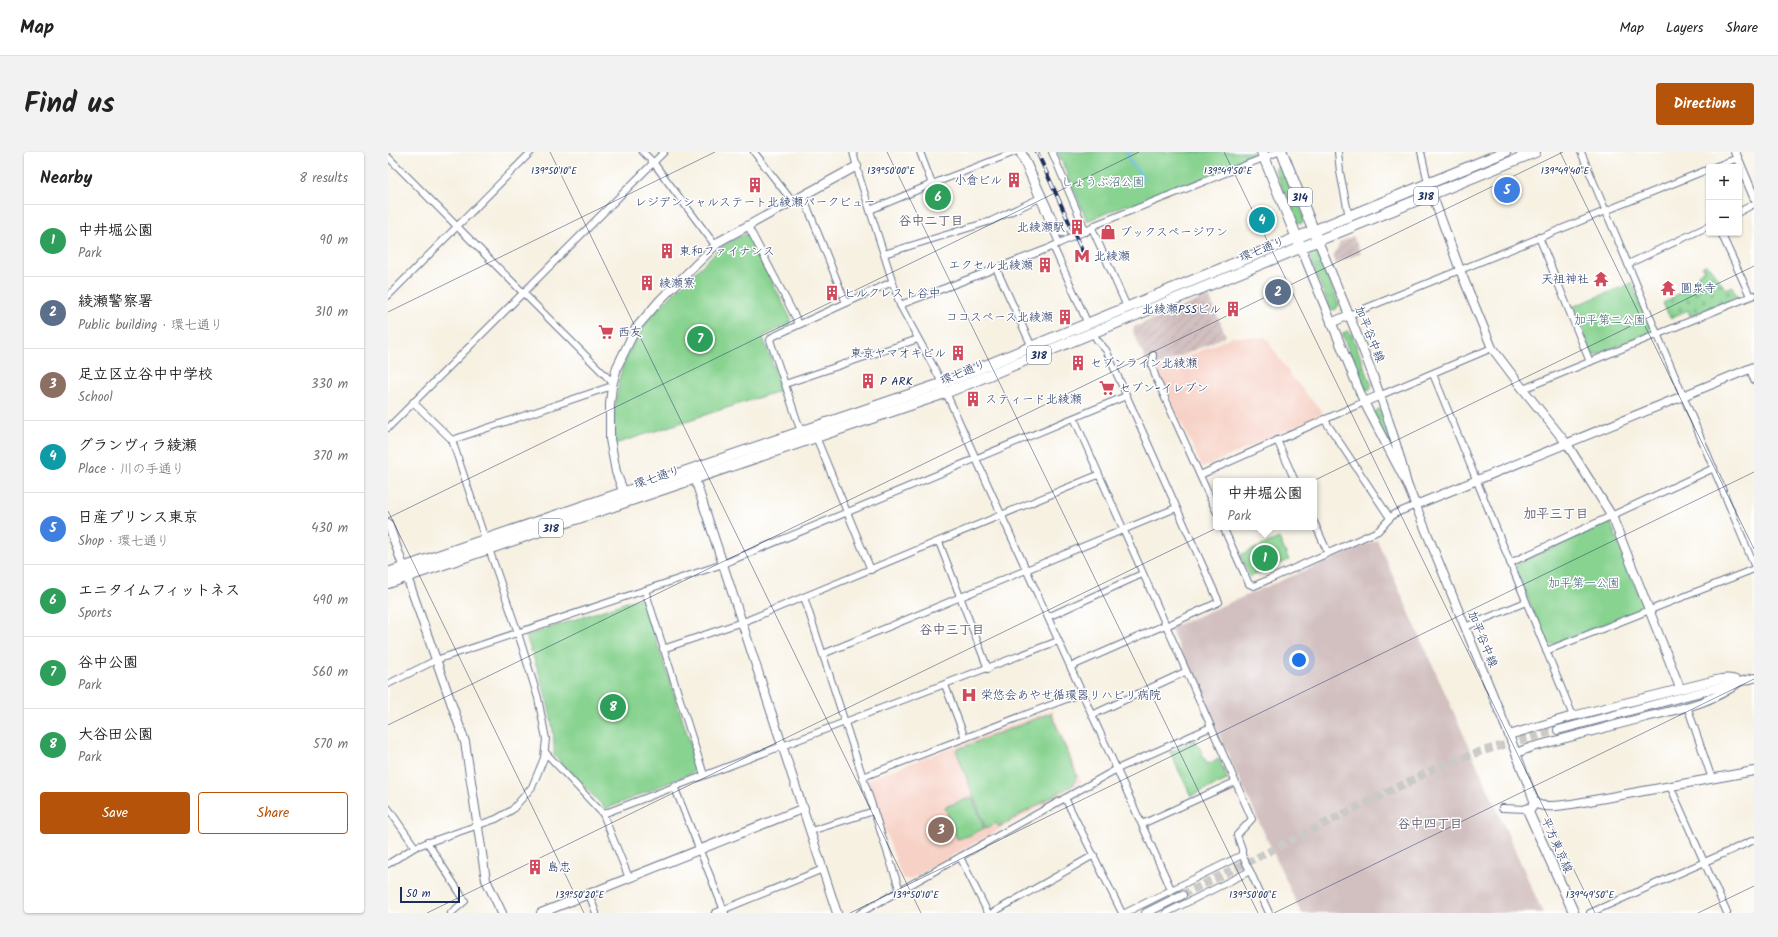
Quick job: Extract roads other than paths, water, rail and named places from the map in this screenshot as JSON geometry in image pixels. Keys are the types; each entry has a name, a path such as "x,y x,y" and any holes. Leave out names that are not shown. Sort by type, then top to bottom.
{"main road":[{"name":"314","path":"1282,152 1316,236"},
{"name":"環七通り","path":"1316,236 1349,217 1506,152"},
{"name":"環七通り","path":"388,583 405,572 485,539 624,493 694,474 816,437 943,388 1094,333 1316,236 1432,194 1535,152"},
{"name":"314","path":"1264,155 1299,243"},
{"name":"環七通り","path":"388,573 405,572 489,549 694,474 801,432 943,388 1032,347 1127,307 1299,243"},
{"path":"1527,809 1531,808 1535,803"},
{"name":"平方東京線","path":"1527,809 1574,913"}],"street":[{"path":"388,296 531,152"},
{"path":"643,152 653,162 715,245"},
{"path":"388,428 664,152"},
{"path":"754,152 792,202"},
{"path":"854,152 870,210 900,305 943,388 1172,889"},
{"path":"920,152 932,184"},
{"path":"870,210 1014,152"},
{"path":"1019,152 1040,198 1056,245 1088,324"},
{"path":"1023,152 1060,234 1065,234"},
{"path":"1052,152 1127,307"},
{"path":"900,305 1056,245 1089,230 1095,225 1156,199 1264,155 1278,152"},
{"path":"1338,152 1340,172 1349,217"},
{"path":"1421,152 1428,183"},
{"path":"1581,152 1754,565"},
{"path":"1720,164 1737,155 1751,182 1754,197"},
{"path":"388,157 523,292 612,384"},
{"path":"624,493 614,466 610,439 609,421 612,384 623,353 640,323 660,300 715,245 857,166"},
{"path":"1331,323 1706,170"},
{"path":"1432,194 1460,270 1492,348 1523,390 1567,444 1612,516 1680,688"},
{"path":"803,196 846,303"},
{"path":"884,254 991,220 1040,198"},
{"path":"1742,210 1754,204"},
{"path":"748,226 799,324"},
{"path":"1628,264 1706,227"},
{"name":"加平谷中線","path":"1316,236 1381,395 1399,451 1407,484"},
{"path":"1523,390 1752,296 1722,236"},
{"path":"1539,237 1590,362"},
{"name":"加平谷中線","path":"1299,243 1364,402 1407,484 1416,505 1535,803"},
{"path":"996,268 1032,347"},
{"path":"801,432 770,340 772,337 799,324 892,282"},
{"path":"1070,667 1219,602 1106,350 1096,340 1094,333"},
{"path":"785,384 918,339"},
{"path":"1200,475 1324,419 1492,348"},
{"path":"1153,354 1152,366 1156,378 1213,504"},
{"path":"1226,530 1249,584 1254,586 1378,531 1394,514 1752,368 1754,380"},
{"path":"1433,374 1573,716"},
{"path":"452,440 612,384"},
{"path":"388,684 436,660 724,564 1126,396"},
{"path":"413,402 452,440 485,539"},
{"path":"1074,418 1098,475 1124,529 1185,672 1252,819 1237,835 1242,855 1269,913"},
{"path":"1324,419 1390,518"},
{"path":"816,437 871,570"},
{"path":"1277,440 1294,478"},
{"path":"1510,563 1714,468"},
{"path":"694,474 837,913"},
{"path":"663,649 742,622 939,542 1098,475"},
{"path":"822,654 1176,508"},
{"path":"388,523 467,748 487,885 502,913"},
{"path":"1317,529 1328,553"},
{"path":"939,542 988,669"},
{"path":"388,864 415,847 479,826 512,810 524,798 539,774 545,752 546,739 544,722 518,633 489,549"},
{"path":"1546,651 1649,609 1754,569"},
{"path":"1048,617 1142,574"},
{"path":"645,590 704,775"},
{"path":"804,597 900,891"},
{"path":"1465,627 1526,602"},
{"path":"603,814 988,669 1058,641"},
{"path":"1092,715 1185,672"},
{"path":"1509,735 1573,716 1680,688 1726,678 1735,679 1739,682"},
{"path":"1558,730 1754,678"},
{"path":"1516,753 1532,747 1688,706 1727,692 1739,682"},
{"path":"945,685 965,738"},
{"path":"862,776 1082,693"},
{"path":"1688,706 1712,779"},
{"path":"860,913 1117,770 1211,727"},
{"path":"545,752 603,814 629,878"},
{"path":"1535,803 1538,805 1572,804 1754,771"},
{"path":"1142,824 1235,782"},
{"path":"674,786 724,911"},
{"path":"1670,786 1727,913"},
{"path":"1065,798 1124,913 1242,855"},
{"path":"388,808 415,847"},
{"path":"541,913 804,808"},
{"path":"1502,808 1527,809"},
{"path":"811,831 874,811"},
{"path":"1590,913 1754,840"},
{"path":"427,842 465,901 451,913"},
{"path":"992,913 1094,855"},
{"path":"960,857 988,913"},
{"path":"715,913 724,911 823,869"},
{"path":"1166,913 1250,871"},
{"path":"589,894 596,913"},
{"path":"1146,913 1182,895"}],"waterway":[{"path":"1127,152 1129,160 1145,180"}],"tunnel":[{"path":"1182,895 1436,768 1479,752 1558,730"}],"railway":[{"path":"1037,152 1084,255"}],"place":[{"name":"小倉ビル","path":"1014,180"},
{"name":"レジデンシャルステート北綾瀬パークビュー","path":"755,185"},
{"name":"日産プリンス東京","path":"1507,190"},
{"name":"エニタイムフィットネス","path":"938,197"},
{"name":"グランヴィラ綾瀬","path":"1262,220"},
{"name":"北綾瀬駅","path":"1077,227"},
{"name":"ブックスページワン","path":"1108,232"},
{"name":"東和ファイナンス","path":"667,251"},
{"name":"北綾瀬","path":"1082,256"},
{"name":"エクセル北綾瀬","path":"1045,265"},
{"name":"天祖神社","path":"1601,279"},
{"name":"綾瀬寮","path":"647,283"},
{"name":"圓泉寺","path":"1668,288"},
{"name":"綾瀬警察署","path":"1278,292"},
{"name":"ヒルクレスト谷中","path":"832,293"},
{"name":"北綾瀬PSSビル","path":"1233,309"},
{"name":"ココスペース北綾瀬","path":"1065,317"},
{"name":"西友","path":"606,332"},
{"name":"谷中公園","path":"700,339"},
{"name":"東京ヤマオキビル","path":"958,353"},
{"name":"セブンライン北綾瀬","path":"1078,363"},
{"name":"P ARK","path":"868,381"},
{"name":"セブン-イレブン","path":"1107,388"},
{"name":"スティード北綾瀬","path":"973,399"},
{"name":"中井堀公園","path":"1265,558"},
{"name":"栄悠会あやせ循環器リハビリ病院","path":"969,695"},
{"name":"大谷田公園","path":"613,707"},
{"name":"足立区立谷中中学校","path":"941,830"},
{"name":"島忠","path":"535,867"}],"district":[{"name":"谷中二丁目","path":"931,220"},
{"name":"加平三丁目","path":"1556,513"},
{"name":"谷中三丁目","path":"952,629"},
{"name":"谷中四丁目","path":"1430,823"}],"park label":[{"name":"しょうぶ沼公園","path":"1103,182"},
{"name":"加平第二公園","path":"1610,320"},
{"name":"加平第一公園","path":"1584,583"}]}
